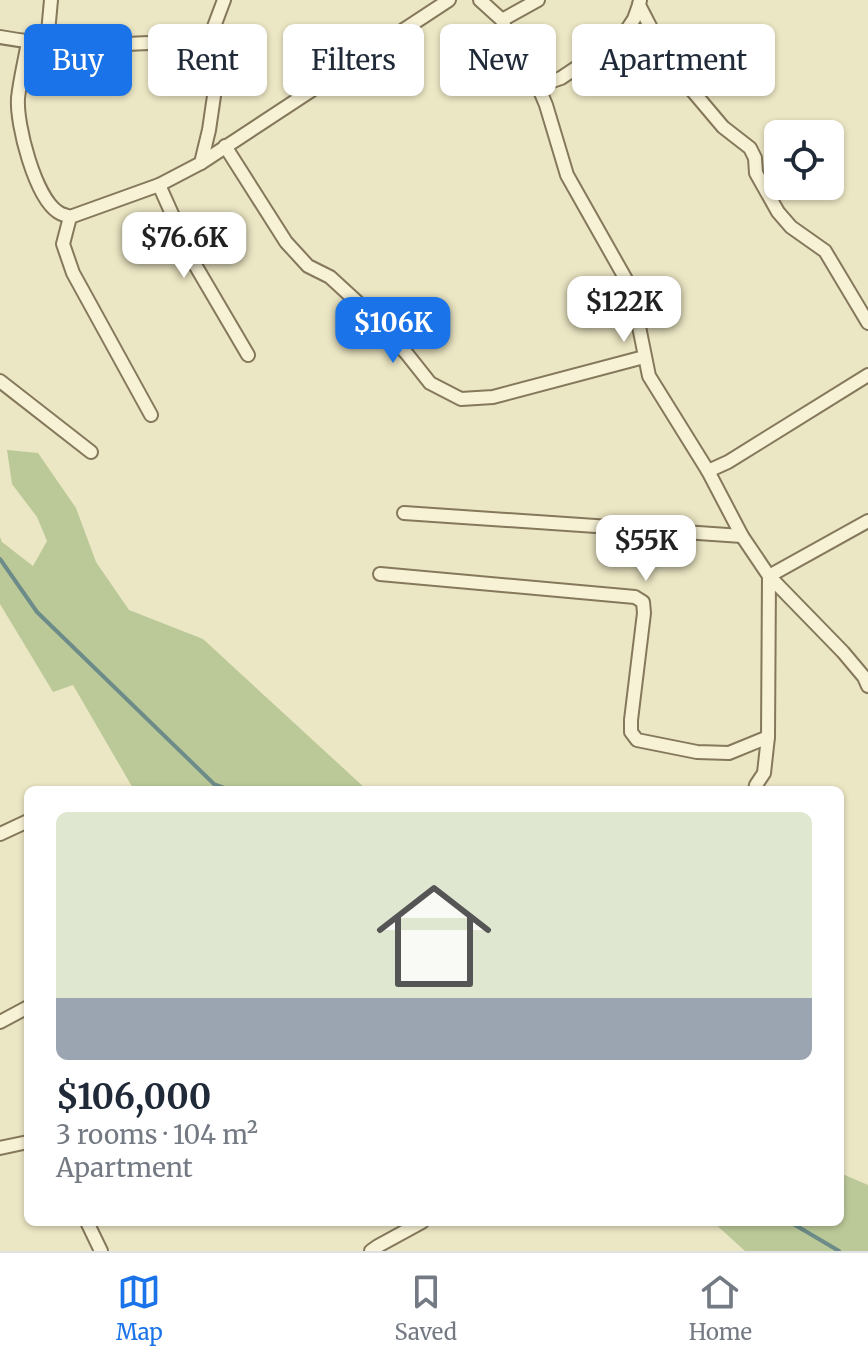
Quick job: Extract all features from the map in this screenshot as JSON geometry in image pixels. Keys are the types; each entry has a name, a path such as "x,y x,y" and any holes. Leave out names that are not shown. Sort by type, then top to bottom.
{"street":[{"path":"49,24 51,0"},
{"path":"215,24 224,0"},
{"path":"24,65 18,100 22,138 44,195 58,213 70,217 159,185 201,163 449,0"},
{"path":"480,0 504,24"},
{"path":"502,20 538,0"},
{"path":"556,80 622,37 634,19 639,2"},
{"path":"639,2 669,63 723,127 750,148 755,158 756,173 778,212 791,227 825,251 868,323"},
{"path":"0,37 24,41"},
{"path":"201,163 214,96"},
{"path":"542,96 567,175 628,283 649,376 708,471 742,536 769,576 843,652 868,686"},
{"path":"225,146 286,242 308,266 330,277 367,311 430,383 461,399 493,397 644,357"},
{"path":"159,185 194,263 248,355"},
{"path":"70,217 63,244 73,273 151,415"},
{"path":"708,471 728,462 868,375"},
{"path":"0,381 91,452"},
{"path":"404,513 742,536"},
{"path":"769,576 868,521"},
{"path":"380,574 635,597 643,602 644,613 631,720 631,732 637,740 697,752 729,753 768,737"},
{"path":"756,786 764,773 768,737 769,576"},
{"path":"0,834 24,823"},
{"path":"0,1022 24,1009"},
{"path":"0,1148 24,1143"},
{"path":"89,1226 101,1251"},
{"path":"371,1251 415,1226"}],"green space":[{"path":"7,450 38,453 76,508 96,562 129,610 203,639 363,786 132,786 73,685 53,692 0,604 0,537 2,542 33,566 47,541 37,517 12,484"},
{"path":"844,1175 868,1185 868,1251 745,1251 717,1226 844,1226"}],"waterway":[{"path":"0,559 37,612 219,786"},
{"path":"797,1226 839,1251"}]}
